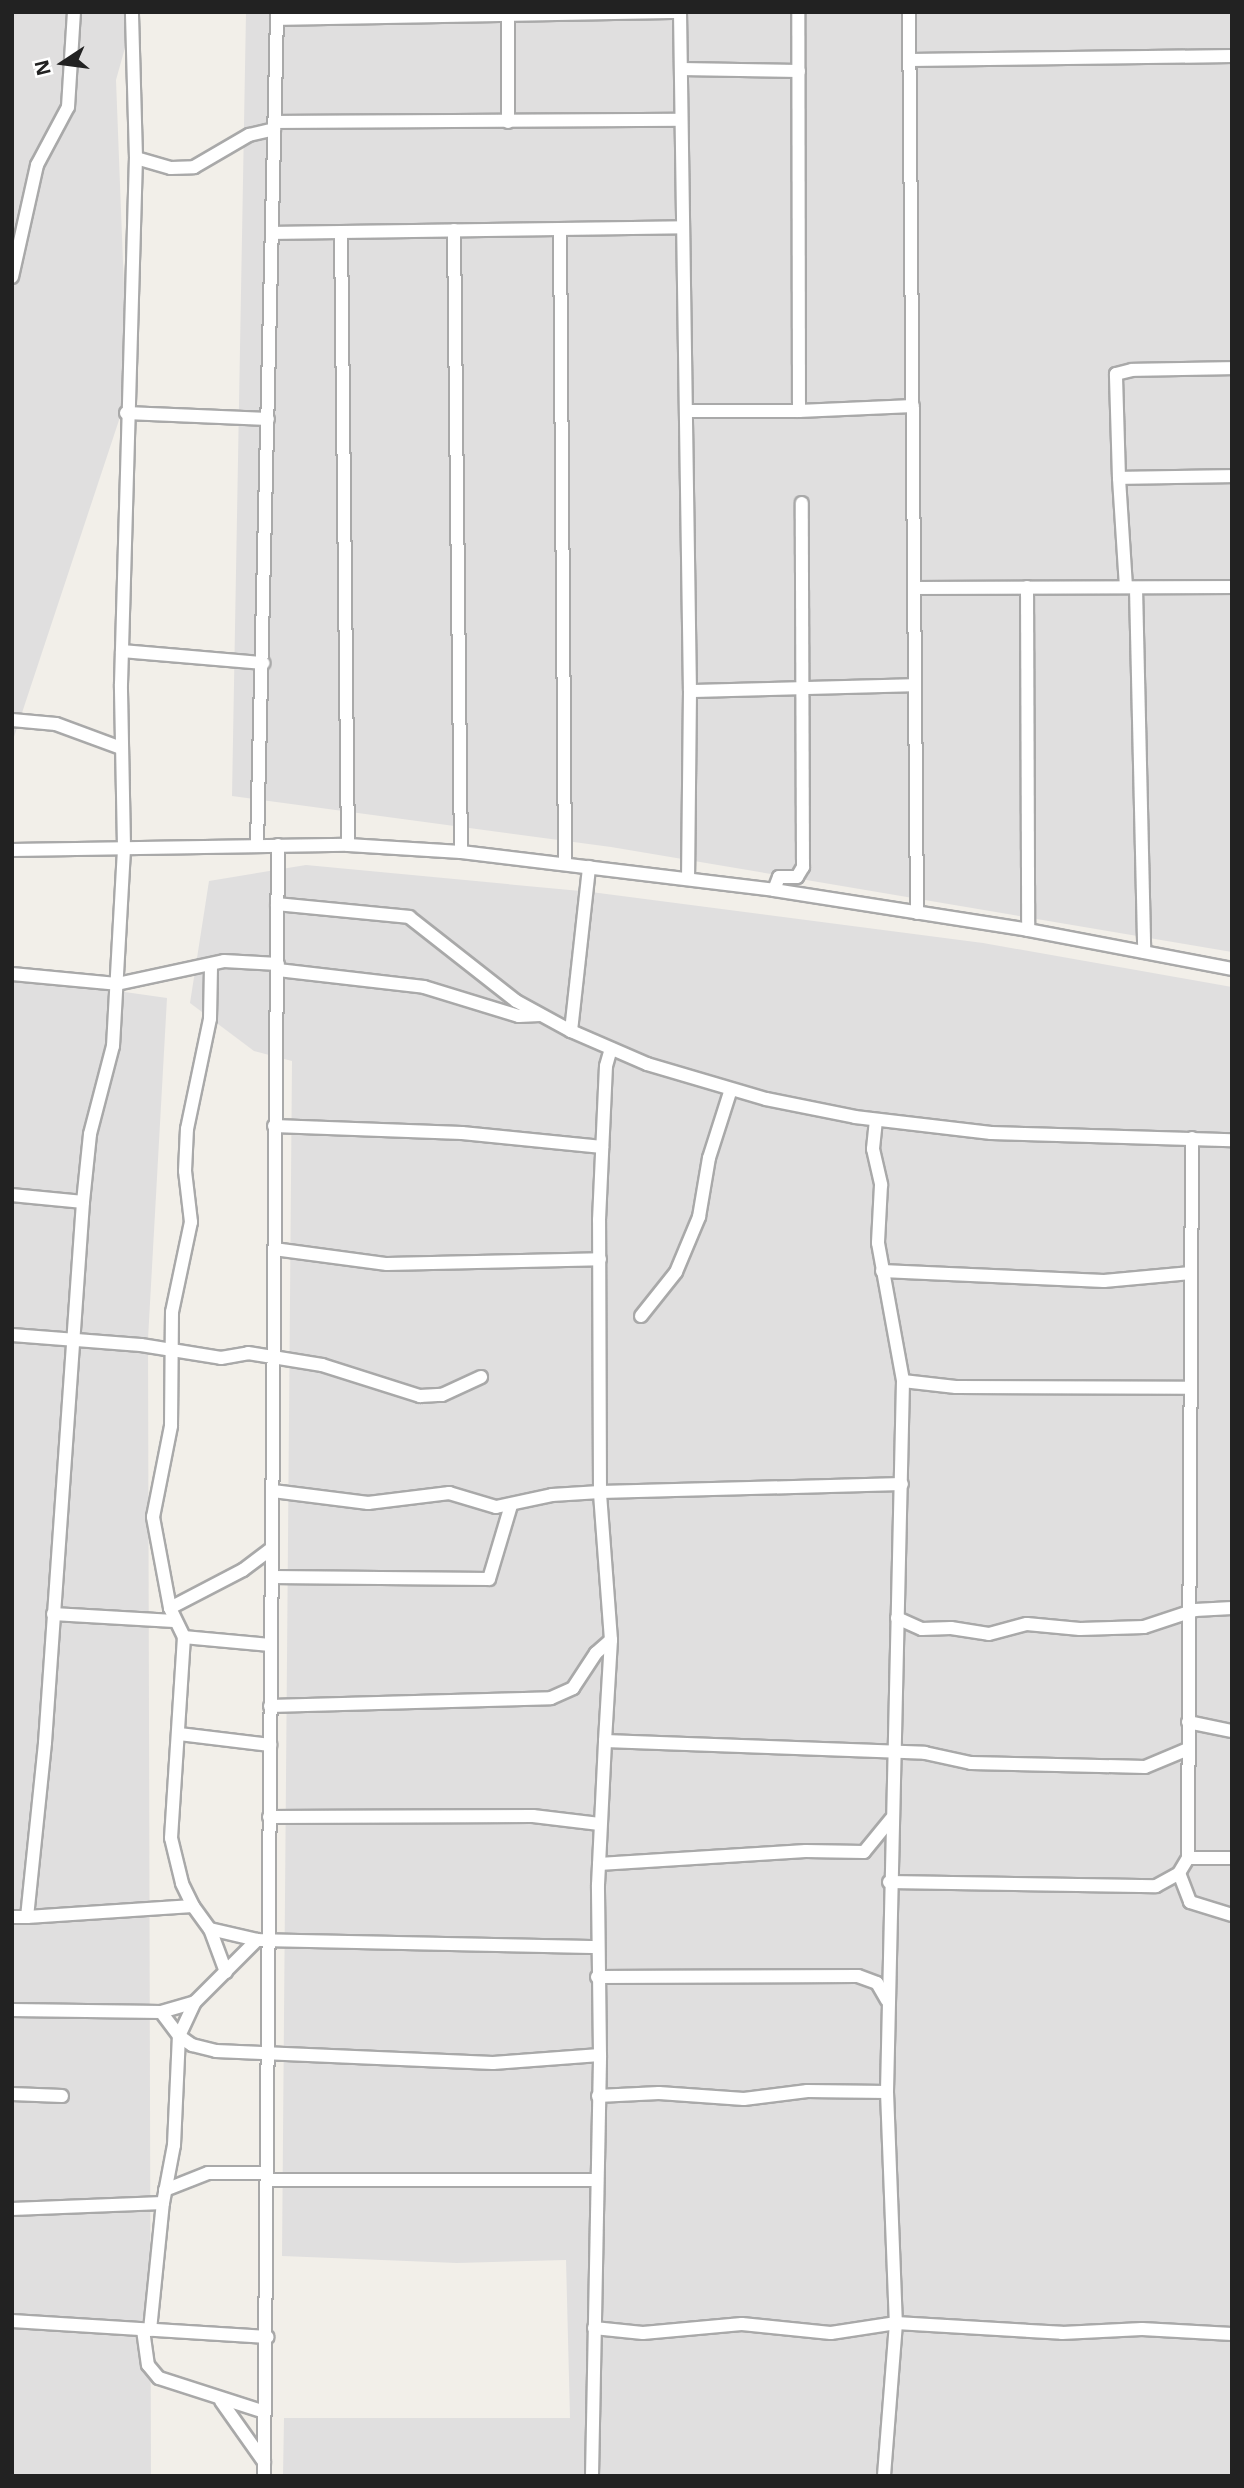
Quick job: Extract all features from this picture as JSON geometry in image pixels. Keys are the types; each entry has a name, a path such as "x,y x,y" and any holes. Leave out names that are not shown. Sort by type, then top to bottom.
{"street":[{"path":"12,277 37,164 68,107 74,12"},
{"path":"27,1917 53,1614 83,1202 90,1134 111,1061 117,984 124,847 121,748 126,413 136,158 132,12"},
{"path":"257,845 274,233 276,16 680,12 680,227 690,691 688,878"},
{"path":"798,12 799,411"},
{"path":"909,12 917,588 917,913"},
{"path":"508,15 508,122"},
{"path":"909,60 1232,56"},
{"path":"681,69 799,71"},
{"path":"136,158 171,168 194,167 249,135 274,125 679,120"},
{"path":"274,233 680,227"},
{"path":"560,229 565,864"},
{"path":"454,230 461,852"},
{"path":"341,232 348,845"},
{"path":"1144,952 1131,588 1119,478 1116,374 1132,370 1232,368"},
{"path":"686,411 913,407"},
{"path":"126,413 268,419"},
{"path":"1119,478 1232,476"},
{"path":"774,890 779,877 797,877 803,871 806,685 802,503"},
{"path":"1027,587 1028,930"},
{"path":"917,588 1232,587"},
{"path":"122,651 263,663"},
{"path":"690,691 806,685 915,685"},
{"path":"12,720 55,724 121,748"},
{"path":"264,2476 268,2337 268,2052 263,1940 270,1745 278,845"},
{"path":"12,850 348,845 461,852 774,890 1028,930 1232,969"},
{"path":"571,1031 589,867"},
{"path":"277,904 409,917 540,1015 611,1049 731,1089 876,1120 991,1133 1232,1140"},
{"path":"12,974 117,984 235,961 424,987 519,1016 540,1015"},
{"path":"211,965 210,1018 187,1129 185,1171 191,1222 172,1312 171,1426 153,1517 172,1614 184,1637 172,1838 182,1883 193,1906 210,1929 226,1972"},
{"path":"592,2476 595,2179 600,2055 597,1947 600,1824 611,1640 600,1492 600,1259 602,1147 611,1049"},
{"path":"641,1316 676,1272 699,1217 709,1158 731,1089"},
{"path":"876,1120 873,1149 881,1185 882,1271 903,1381 889,1882 887,2092 896,2323 884,2476"},
{"path":"275,1126 462,1133 602,1147"},
{"path":"889,1882 1156,1886 1179,1873 1188,1858 1192,1138"},
{"path":"12,1195 83,1202"},
{"path":"274,1249 387,1264 600,1259"},
{"path":"882,1271 1104,1281 1191,1273"},
{"path":"12,1335 171,1349 221,1359 248,1353 322,1365 420,1396 442,1395 481,1377"},
{"path":"903,1381 956,1388 1191,1388"},
{"path":"273,1491 368,1503 449,1493 489,1507 511,1505 552,1495 600,1492 902,1484"},
{"path":"272,1577 489,1579 511,1505"},
{"path":"53,1614 172,1614 235,1575 272,1548"},
{"path":"897,1618 917,1628 989,1634 1027,1624 1080,1629 1144,1627 1189,1611 1232,1608"},
{"path":"184,1637 270,1645"},
{"path":"270,1706 551,1698 573,1688 596,1653 611,1640"},
{"path":"1188,1722 1232,1731"},
{"path":"179,1734 270,1745"},
{"path":"605,1741 925,1753 971,1763 1145,1767 1188,1749"},
{"path":"269,1817 520,1816 600,1824"},
{"path":"599,1864 806,1851 864,1852 891,1819"},
{"path":"1188,1858 1232,1858"},
{"path":"1179,1873 1190,1902 1232,1914"},
{"path":"12,1917 193,1906"},
{"path":"210,1929 263,1940 597,1947"},
{"path":"263,1940 195,2002 179,2036 174,2145 163,2203 147,2330 151,2372 222,2401 265,2412"},
{"path":"597,1976 858,1976 877,1983 888,2000"},
{"path":"12,2010 161,2012 195,2002"},
{"path":"161,2012 179,2036 204,2050 493,2063 600,2055"},
{"path":"598,2096 659,2093 744,2099 807,2091 887,2092"},
{"path":"12,2094 62,2096"},
{"path":"165,2190 208,2173 267,2177 595,2179"},
{"path":"12,2209 163,2203"},
{"path":"12,2321 268,2337"},
{"path":"594,2328 643,2333 742,2324 831,2333 896,2323 1062,2333 1142,2329 1231,2333"},
{"path":"222,2401 264,2462"}],"shaded area":[{"path":"12,12 135,12 116,80 128,393 12,743"},
{"path":"246,12 1232,12 1232,952 611,847 232,796"},
{"path":"306,865 591,892 983,943 1232,987 1232,2476 283,2476 284,2418 570,2418 566,2260 457,2263 282,2256 292,1061 254,1051 190,1003 209,881"},
{"path":"12,976 167,998 148,1339 151,2476 12,2476"}]}
